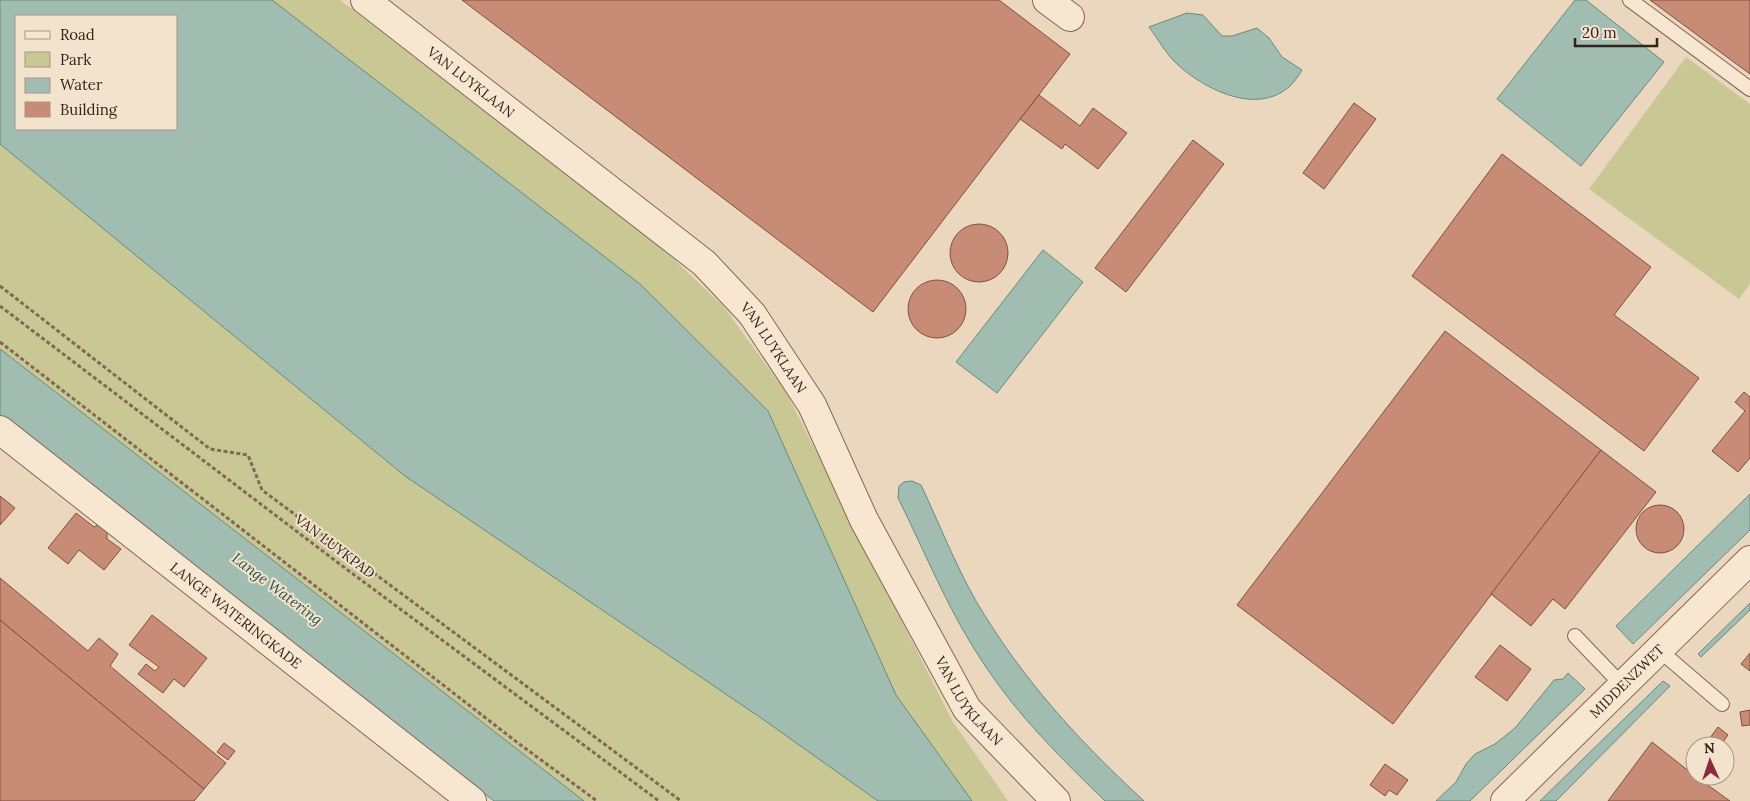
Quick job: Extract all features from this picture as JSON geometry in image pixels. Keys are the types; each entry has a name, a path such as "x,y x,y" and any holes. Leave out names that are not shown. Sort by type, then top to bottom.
{"street":[{"name":"VAN LUYKLAAN","path":"366,0 704,262 752,314 812,405 864,520 968,709 1056,801"},
{"path":"1047,0 1070,17"},
{"name":"LANGE WATERINGKADE","path":"0,430 472,801"},
{"name":"MIDDENZWET","path":"1505,801 1750,560"}],"lane":[{"path":"1630,0 1750,89"},
{"path":"1575,636 1622,685"},
{"path":"1658,649 1722,704"}],"path":[{"path":"0,286 210,448 248,455 262,490 602,745 681,801"},
{"name":"VAN LUYKPAD","path":"0,306 333,559 659,801"},
{"path":"0,342 518,743 597,801"}],"green space":[{"path":"0,0 340,0 661,247 724,307 787,394 953,722 1008,801 584,801 0,349"},
{"path":"1686,57 1750,104 1750,284 1739,299 1589,189"}],"water":[{"path":"0,0 272,0 640,284 768,411 896,695 972,801 878,801 764,720 405,476 0,144"},
{"path":"1575,0 1586,0 1664,62 1581,166 1497,99"},
{"path":"1187,13 1203,15 1222,36 1232,36 1257,28 1269,38 1282,57 1302,70 1291,85 1278,94 1263,99 1232,96 1216,90 1177,64 1149,27"},
{"path":"1043,250 1083,282 997,393 956,362"},
{"name":"Lange Watering","path":"0,349 584,801 494,801 0,417"},
{"path":"912,481 921,485 968,587 1012,657 1052,707 1096,755 1144,801 1105,801 1042,737 1012,703 961,627 898,498 899,486 904,482"},
{"path":"1750,494 1750,530 1633,644 1616,626"},
{"path":"1750,603 1750,610 1701,657 1698,654"},
{"path":"1568,673 1585,689 1470,801 1436,801 1456,782 1466,764 1475,754 1495,744 1515,728 1554,680 1563,679"},
{"path":"1663,681 1670,686 1556,801 1540,801"}],"building":[{"path":"462,0 999,0 1070,54 873,312"},
{"path":"1650,0 1750,0 1750,74"},
{"path":"1039,95 1080,126 1093,108 1127,133 1098,169 1065,144 1062,149 1020,119"},
{"path":"1354,103 1376,119 1324,189 1303,173"},
{"path":"1193,140 1224,164 1126,292 1095,268"},
{"path":"1502,154 1651,267 1614,315 1699,378 1644,451 1412,276"},
{"path":"979,224 990,226 1003,237 1008,253 1006,264 995,277 979,282 968,280 955,269 950,253 952,242 963,229"},
{"path":"937,280 948,282 961,293 966,309 964,320 953,333 937,338 926,336 913,325 908,309 910,298 921,285"},
{"path":"1445,331 1601,450 1393,724 1237,605"},
{"path":"1744,392 1750,397 1750,458 1738,472 1712,451 1745,411 1735,402"},
{"path":"1601,450 1656,492 1565,609 1553,599 1531,626 1491,594"},
{"path":"0,496 15,508 0,525"},
{"path":"1660,505 1669,507 1677,512 1682,520 1684,529 1682,538 1677,546 1669,551 1660,553 1651,551 1643,546 1638,538 1636,529 1638,520 1643,512 1651,507"},
{"path":"76,513 94,527 100,524 107,529 107,539 121,549 104,570 79,550 68,564 48,548"},
{"path":"0,578 88,651 99,638 118,654 110,666 226,763 204,789 0,620"},
{"path":"152,615 207,658 184,687 174,679 163,693 138,674 146,664 155,671 159,667 129,645"},
{"path":"0,620 204,789 194,801 0,801"},
{"path":"1500,645 1531,669 1507,701 1475,677"},
{"path":"1750,653 1750,671 1741,664"},
{"path":"1750,710 1750,725 1742,726 1740,712"},
{"path":"1718,727 1728,735 1727,736 1711,736"},
{"path":"1652,742 1685,768 1685,786 1709,786 1730,801 1608,801"},
{"path":"224,743 235,751 228,760 217,752"},
{"path":"1385,764 1408,780 1397,795 1389,790 1385,796 1370,785"}]}
